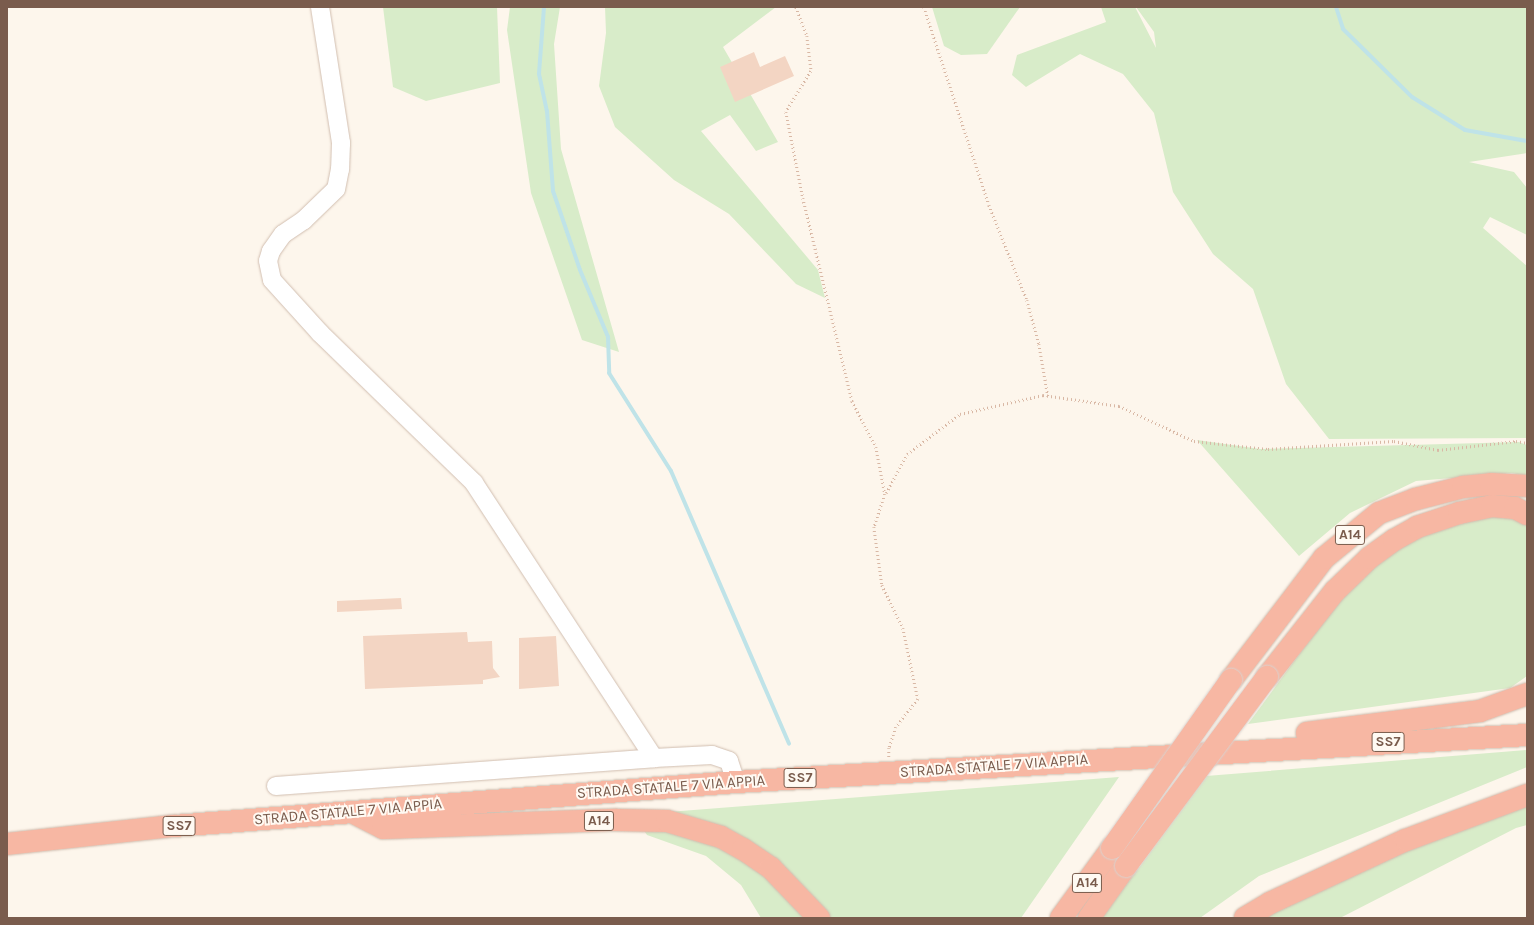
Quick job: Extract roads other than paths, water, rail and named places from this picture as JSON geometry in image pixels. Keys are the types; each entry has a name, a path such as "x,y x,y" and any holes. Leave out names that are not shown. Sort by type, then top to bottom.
{"highway":[{"name":"A14","path":"1061,918 1231,680 1324,558 1379,513 1416,499 1463,488 1491,484 1527,486"},
{"name":"A14","path":"1089,918 1266,677 1335,591 1369,558 1394,540 1417,527 1459,512 1492,506 1515,508 1527,514"},
{"path":"1250,750 1303,734 1480,710 1527,694"},
{"name":"STRADA STATALE 7 VIA APPIA","path":"7,844 352,812 736,782 1250,750 1527,735"},
{"path":"1246,918 1270,903 1406,840 1527,795"},
{"name":"A14","path":"352,812 383,828 617,820 667,821 721,837 744,849 771,868 819,918"},
{"name":"SS7","path":"7,829 34,828 92,835"}],"street":[{"path":"320,7 341,144 340,169 336,189 333,193 304,220 283,234 271,251 268,261 272,280 320,333 474,484 654,758"},
{"path":"276,786 712,755 729,761 736,782"}],"waterway":[{"path":"544,7 539,74 547,111 553,191 580,270 608,337 609,373 671,471 789,744"},
{"path":"1336,7 1343,29 1412,97 1465,130 1527,141"}]}
